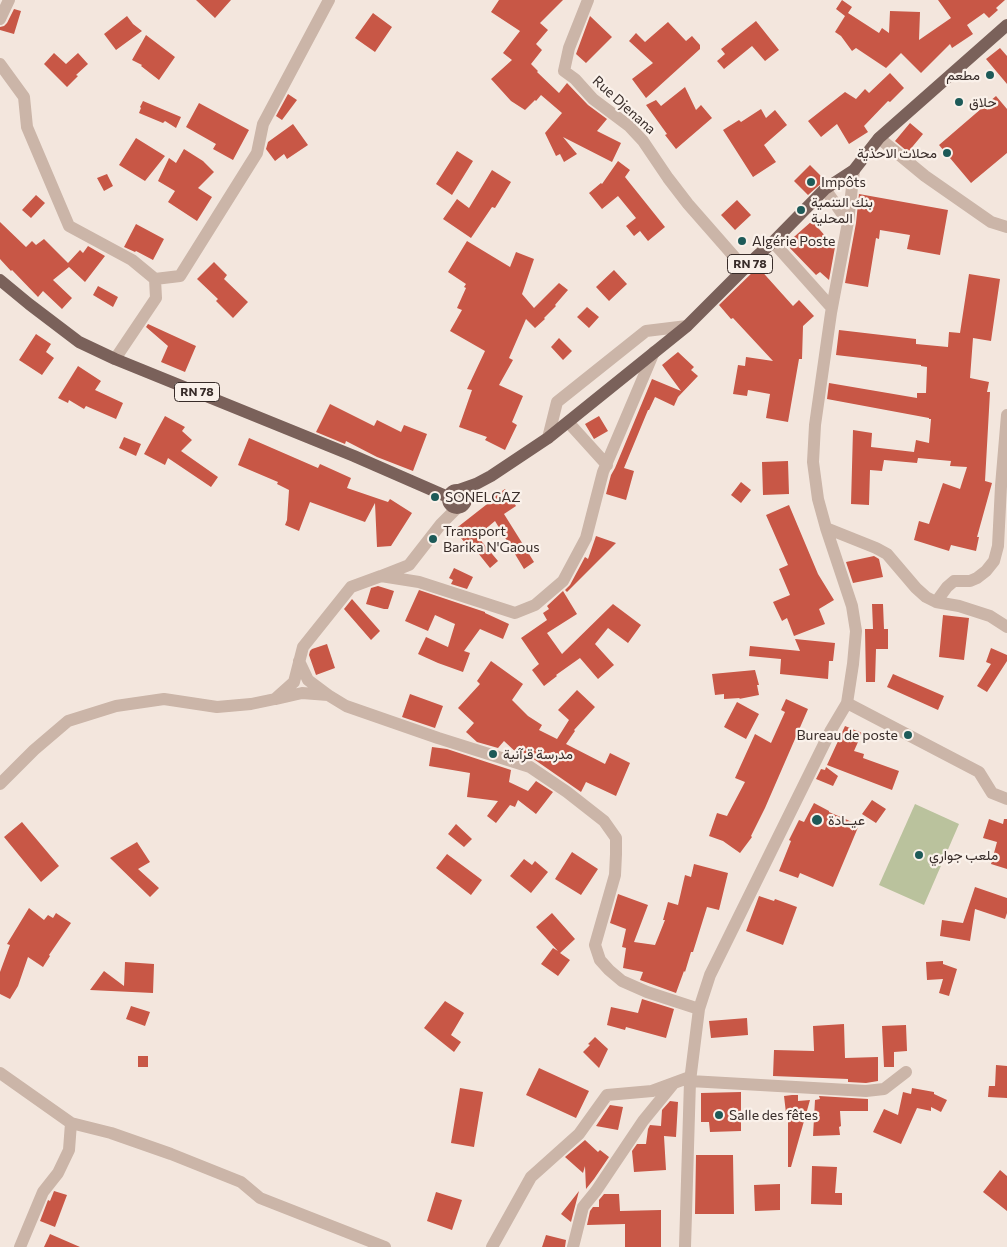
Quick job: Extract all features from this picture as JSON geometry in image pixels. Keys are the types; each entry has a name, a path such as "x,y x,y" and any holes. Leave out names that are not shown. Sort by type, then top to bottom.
{"main road":[{"name":"RN 78","path":"0,280 28,304 79,342 115,359 456,498 548,438 687,326 774,242 825,189 854,170 879,138 1007,25"}],"street":[{"path":"0,19 9,0"},
{"path":"0,64 24,97 27,127 68,226 132,260 155,279 180,276 257,153 263,124 329,0"},
{"name":"Rue Djenana","path":"588,0 569,48 564,71 593,99 628,126 643,141 688,204 745,268"},
{"path":"879,138 925,176 991,222 1007,227"},
{"path":"684,1247 690,1079 699,1009 714,967 831,730 847,703 856,631 852,606 818,499 813,462 815,425 832,308 848,222 854,170"},
{"path":"825,189 848,222"},
{"path":"774,242 832,308"},
{"path":"115,359 156,298 155,279"},
{"path":"548,438 557,402 646,331 687,326"},
{"path":"381,576 419,582 515,613 535,605 563,581 586,538 603,472 654,352"},
{"path":"936,602 954,582 977,578 994,561 998,546 1004,487 1007,415"},
{"path":"568,422 606,465"},
{"path":"275,699 294,682 303,647 351,587 409,565 440,524 456,498"},
{"path":"826,528 887,554 916,588 936,602 976,610 1007,627"},
{"path":"409,565 419,582"},
{"path":"299,661 308,680 346,706 530,767 567,792 604,821 616,838 616,854 615,875 595,946 600,960 622,981 647,992 699,1009"},
{"path":"0,784 34,750 68,721 116,706 164,699 217,707 251,704 302,693 328,695"},
{"path":"847,703 979,772 992,793 1007,799"},
{"path":"492,1247 531,1178 580,1134 607,1095 652,1091 690,1079 866,1091 884,1089 906,1072"},
{"path":"0,1073 71,1123 111,1132 171,1154 241,1182 260,1198 384,1247"},
{"path":"573,1247 583,1207 643,1121 674,1083"},
{"path":"20,1247 43,1192 58,1173 69,1150 71,1123"}],"green space":[{"name":"ملعب جواري","path":"915,804 959,824 924,905 879,885"}],"building":[{"path":"196,0 231,0 215,18"},
{"path":"499,0 563,0 540,23 548,30 536,44 542,50 531,64 559,93 567,83 588,105 607,119 597,131 621,143 612,162 563,137 577,154 564,162 560,154 556,156 545,133 562,113 541,95 525,110 511,101 491,79 512,60 503,53 520,31 491,12"},
{"path":"842,0 852,7 848,13 879,33 882,28 889,33 890,11 920,12 919,40 951,18 938,0 1005,0 989,18 984,13 967,25 973,34 952,48 950,44 921,73 901,53 886,68 856,48 852,51 841,36 835,32 845,16 836,9"},
{"path":"14,9 21,11 14,34 0,30 0,27 7,23"},
{"path":"373,13 392,27 375,52 355,38"},
{"path":"127,16 142,31 116,50 104,34"},
{"path":"590,16 612,37 586,63 576,54"},
{"path":"756,21 779,50 765,61 752,46 724,69 717,61 725,54 721,49"},
{"path":"668,22 686,41 692,36 700,45 700,49 646,98 632,79 653,63 629,41 636,33 645,42"},
{"path":"146,35 175,57 159,80 142,65 132,60"},
{"path":"1000,48 1007,56 1007,84 986,59"},
{"path":"54,53 66,64 78,53 88,64 67,87 44,64"},
{"path":"890,73 904,88 890,102 888,101 864,126 868,132 849,144 837,124 821,137 808,121 845,92 856,99 865,89 869,93"},
{"path":"685,87 696,110 701,105 712,118 676,149 646,105 656,100 661,106"},
{"path":"288,94 297,100 282,120 276,116"},
{"path":"996,96 1007,109 1007,153 971,183 939,145"},
{"path":"143,101 181,117 176,128 165,121 163,123 139,113"},
{"path":"199,103 249,130 233,160 213,149 216,144 186,127"},
{"path":"761,109 766,118 775,110 787,125 764,145 776,162 753,177 723,130 739,120 741,122"},
{"path":"910,123 923,134 908,152 895,141"},
{"path":"293,124 308,145 287,159 284,154 275,161 266,149 268,142"},
{"path":"136,138 165,156 145,181 119,165"},
{"path":"184,149 203,161 214,172 198,188 212,197 197,221 168,202 175,191 158,181 169,158 176,163"},
{"path":"457,151 473,161 452,195 436,184"},
{"path":"618,161 630,170 625,177 665,227 648,241 640,231 634,236 626,226 636,218 618,196 602,209 589,193 602,184"},
{"name":"Impôts","path":"810,165 825,180 808,195 794,181"},
{"path":"492,170 511,182 495,208 492,207 471,238 443,219 457,199 469,208"},
{"path":"107,174 113,186 104,191 97,178"},
{"path":"859,194 948,210 940,255 907,249 910,235 880,230 879,239 876,238 868,287 845,283 856,223"},
{"path":"36,195 45,203 31,218 22,210"},
{"path":"737,200 751,215 735,230 721,215"},
{"path":"812,221 835,247 829,280 820,272 816,275 786,244"},
{"path":"0,222 26,247 32,241 36,245 44,239 68,263 80,250 83,253 88,246 105,256 85,282 69,267 53,280 72,298 62,309 43,291 38,297 0,259"},
{"path":"136,224 164,239 153,260 124,247"},
{"path":"467,241 510,267 516,252 534,259 522,294 534,308 559,283 568,290 545,319 535,328 526,319 509,358 513,360 499,385 523,396 512,422 517,425 505,450 485,440 487,437 459,427 472,390 467,389 485,351 450,331 462,310 457,308 466,284 448,272"},
{"path":"214,262 227,275 224,279 248,302 233,318 216,301 218,299 197,279"},
{"path":"758,267 793,306 799,300 814,316 803,326 802,359 799,359 788,422 766,418 770,394 748,390 747,396 733,394 738,365 745,366 746,357 773,361 719,305"},
{"path":"614,270 627,284 609,301 596,287"},
{"path":"969,274 1000,279 991,341 973,338 970,378 989,382 987,392 990,392 985,481 992,483 977,537 979,537 976,551 951,545 949,551 914,540 919,521 929,524 943,483 960,489 967,467 950,466 951,461 918,458 917,463 884,460 882,471 870,470 869,505 851,504 853,430 872,433 871,447 914,452 916,440 929,443 931,419 827,399 829,383 917,398 917,393 926,393 927,367 836,355 839,330 916,339 916,344 948,347 949,332 960,333"},
{"path":"98,286 118,297 113,307 93,295"},
{"path":"587,307 599,317 589,328 577,317"},
{"path":"148,324 196,346 185,372 161,362 168,346 146,327"},
{"path":"36,334 51,344 46,352 54,358 42,375 19,360"},
{"path":"559,338 572,351 563,360 551,347"},
{"path":"678,352 694,367 691,370 698,376 678,397 674,406 655,397 624,468 634,471 626,500 606,494 611,475 652,379 681,391 662,365"},
{"path":"78,366 101,381 95,390 123,403 116,419 86,406 84,409 69,400 68,403 58,398"},
{"path":"330,404 374,426 377,420 401,432 404,425 427,434 413,471 377,457 346,441 345,444 316,432"},
{"path":"165,416 185,427 182,431 192,440 181,451 218,477 211,487 168,458 165,465 144,454"},
{"path":"599,416 608,431 594,439 585,424"},
{"path":"124,437 141,444 136,456 119,448"},
{"path":"249,438 318,468 320,464 351,478 347,488 388,502 390,499 412,513 391,546 377,547 375,503 365,522 310,502 299,531 285,525 289,490 277,484 278,482 238,465"},
{"path":"788,461 789,494 763,495 762,462"},
{"path":"741,482 751,490 741,503 731,495"},
{"path":"505,489 516,506 504,514 534,562 524,569 495,521 477,536 498,561 490,568 470,543 467,545 454,530 491,501 490,499"},
{"path":"789,505 818,574 834,600 819,609 825,624 794,636 787,618 782,621 773,602 790,595 779,569 788,565 766,515"},
{"path":"596,536 616,543 567,592 565,590 570,585 585,557 588,559"},
{"path":"874,556 879,559 883,577 853,583 846,562"},
{"path":"454,568 473,577 467,589 451,584 453,580 449,578"},
{"path":"378,586 394,591 388,609 366,604 371,588"},
{"path":"419,590 485,612 509,624 503,639 480,629 464,651 470,653 463,672 418,654 426,637 448,647 455,624 435,615 428,631 405,621"},
{"path":"563,591 577,614 547,633 562,654 613,604 641,625 628,643 608,628 595,644 614,665 598,679 580,658 544,686 532,670 539,664 521,638 547,620 543,613 549,609 547,606"},
{"path":"352,599 380,631 371,640 344,609"},
{"path":"872,604 883,604 884,629 888,629 888,649 876,649 875,682 866,682 865,629 873,629"},
{"path":"943,615 969,618 964,660 939,657"},
{"path":"795,639 835,643 833,661 829,661 828,679 780,674 781,659 749,656 750,646 800,651"},
{"path":"327,644 335,668 316,675 309,655 310,651"},
{"path":"991,648 1007,655 1007,661 987,692 977,686 991,664 986,662"},
{"path":"491,661 523,684 512,700 528,716 542,725 539,730 557,739 569,720 558,710 577,690 595,707 574,730 566,744 605,764 610,753 630,763 616,796 586,782 581,792 535,760 519,755 504,741 498,748 477,742 466,732 474,723 458,708 480,684 477,681"},
{"path":"755,670 759,685 757,685 759,695 739,699 724,699 724,694 715,695 712,674"},
{"path":"893,674 944,696 938,710 887,687"},
{"path":"410,694 443,706 435,728 402,717"},
{"path":"786,699 808,709 752,837 740,853 723,841 709,836 717,813 727,816 745,782 735,778 755,734 771,743 785,712 781,710"},
{"path":"737,702 759,714 746,739 724,727"},
{"path":"845,726 862,733 854,751 864,754 863,758 899,771 892,790 827,765"},
{"path":"432,747 447,749 511,770 509,782 528,791 536,781 553,792 536,814 518,800 515,807 510,805 496,823 487,816 498,801 467,797 470,773 429,766"},
{"path":"826,767 838,776 833,786 816,779 821,769 825,770"},
{"path":"872,800 886,809 876,823 862,814"},
{"path":"814,803 859,825 833,887 800,873 798,878 779,871 791,841 789,840 799,820 804,822"},
{"path":"989,819 1003,824 1004,819 1007,819 1007,869 991,864 997,842 983,838"},
{"path":"22,822 59,866 41,882 4,837"},
{"path":"456,824 472,839 464,847 448,834"},
{"path":"137,842 150,862 138,869 159,888 150,897 110,858"},
{"path":"572,852 598,869 581,895 555,879"},
{"path":"447,854 482,880 471,895 436,868"},
{"path":"524,859 532,865 535,861 548,872 531,893 510,876"},
{"path":"694,864 728,873 719,910 707,907 693,952 691,952 676,993 640,980 643,972 623,968 626,948 622,947 626,929 610,923 618,894 648,905 634,942 655,945 665,920 663,920 668,902 678,905 685,875 691,877"},
{"path":"975,887 1007,898 1005,919 975,909 970,941 940,936 942,920 963,923"},
{"path":"759,896 774,901 775,899 797,907 783,945 746,931"},
{"path":"29,908 44,920 48,915 53,918 56,913 71,923 43,967 28,957 18,986 10,999 0,994 0,972 10,945 7,944"},
{"path":"552,913 575,939 560,953 570,960 558,976 541,964 553,948 558,951 536,927"},
{"path":"943,961 943,964 957,969 949,996 939,993 943,979 927,980 926,962"},
{"path":"125,962 154,964 153,993 90,990 104,971 124,986"},
{"path":"642,999 674,1009 666,1038 626,1027 625,1030 607,1025 611,1007 638,1013"},
{"path":"445,1001 464,1013 451,1035 461,1042 454,1052 424,1028"},
{"path":"131,1006 150,1012 145,1026 126,1019"},
{"path":"747,1018 748,1035 711,1038 709,1021"},
{"path":"844,1024 845,1058 878,1057 878,1081 866,1083 848,1082 848,1079 773,1076 774,1050 814,1051 813,1026"},
{"path":"906,1025 907,1051 894,1052 894,1067 884,1067 882,1026"},
{"path":"595,1037 608,1049 599,1068 583,1052"},
{"path":"138,1056 148,1056 148,1067 138,1067"},
{"path":"996,1065 1007,1066 1007,1098 988,1097 989,1086 995,1086"},
{"path":"539,1068 589,1091 576,1118 526,1095"},
{"path":"460,1088 483,1092 474,1147 451,1143"},
{"path":"912,1088 934,1092 934,1094 947,1100 941,1112 931,1107 931,1111 917,1108 901,1144 873,1132 884,1109 898,1115 903,1092 911,1094"},
{"path":"741,1092 741,1131 710,1132 709,1122 701,1122 701,1093"},
{"path":"798,1095 798,1101 810,1100 791,1167 788,1167 788,1113 786,1113 784,1096"},
{"path":"819,1096 868,1099 868,1111 840,1111 840,1135 813,1136 815,1100 820,1099"},
{"path":"670,1101 678,1102 676,1137 664,1136 666,1170 634,1172 632,1151 637,1144 646,1144 650,1125 661,1126 662,1110"},
{"path":"610,1105 623,1107 618,1130 596,1126"},
{"path":"585,1140 598,1152 600,1150 609,1157 586,1189 585,1166 583,1173 565,1157"},
{"path":"696,1155 733,1155 734,1214 695,1214"},
{"path":"812,1166 837,1167 835,1193 842,1193 842,1205 811,1204"},
{"path":"1000,1170 1007,1176 1007,1211 983,1192"},
{"path":"780,1184 780,1210 755,1211 754,1185"},
{"path":"54,1191 67,1195 55,1227 40,1221 48,1200 50,1201"},
{"path":"579,1191 571,1222 561,1214"},
{"path":"436,1192 462,1200 452,1230 427,1221"},
{"path":"604,1194 619,1194 620,1211 661,1210 661,1247 625,1247 625,1224 587,1225 590,1211 593,1207 599,1207 599,1200"},
{"path":"50,1234 80,1247 44,1247"},
{"path":"546,1235 566,1240 565,1247 542,1247"}],"place":[{"name":"مطعم","path":"990,75"},
{"name":"حلاق","path":"959,102"},
{"name":"محلات الاحذية","path":"947,153"},
{"name":"Impôts","path":"811,182"},
{"name":"بنك التنمية المحلية","path":"801,210"},
{"name":"Algérie Poste","path":"742,241"},
{"name":"SONELGAZ","path":"435,497"},
{"name":"Transport Barika N'Gaous","path":"433,539"},
{"name":"Bureau de poste","path":"908,735"},
{"name":"مدرسة قرآنية","path":"493,754"},
{"name":"عيــادة","path":"817,820"},
{"name":"ملعب جواري","path":"919,855"},
{"name":"Salle des fêtes","path":"719,1115"}]}
